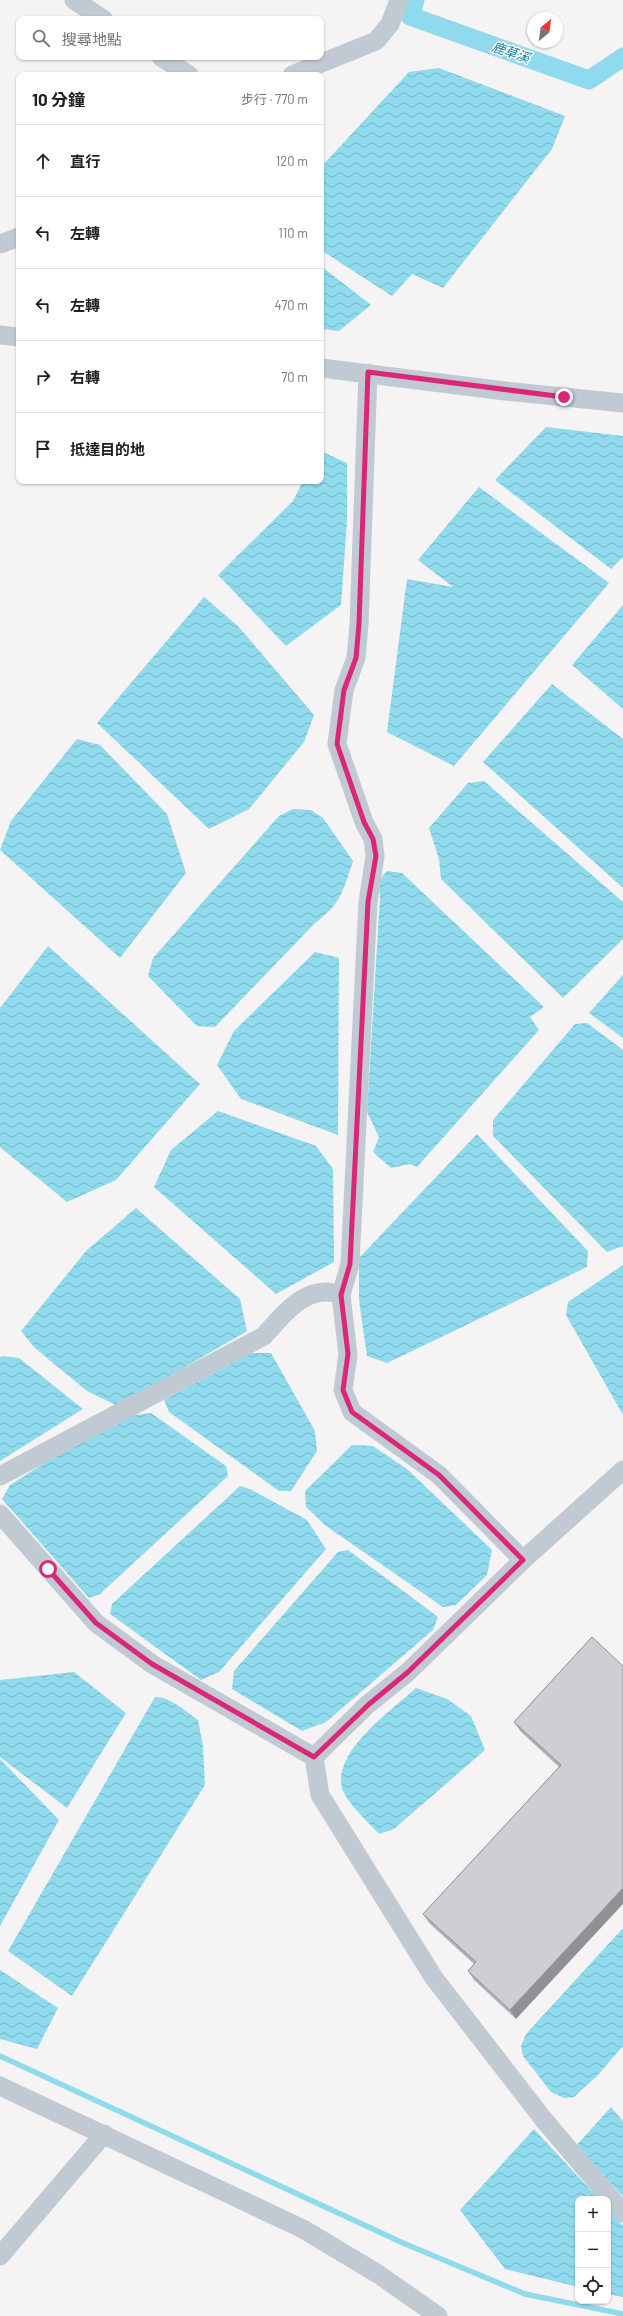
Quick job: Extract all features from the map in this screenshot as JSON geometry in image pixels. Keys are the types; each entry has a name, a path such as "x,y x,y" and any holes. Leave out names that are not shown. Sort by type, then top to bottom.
{"street":[{"path":"74,0 98,16"},
{"path":"299,72 376,41 390,24 398,0"},
{"path":"166,60 184,72"},
{"path":"0,244 16,238"},
{"path":"0,335 16,337"},
{"path":"324,368 368,372 505,391 623,403"},
{"path":"368,372 359,624 356,658 344,690 337,744 364,822 373,839 376,856 368,902 350,1264 341,1295 348,1354 343,1390 352,1412 439,1475 523,1560"},
{"path":"0,1476 264,1336 289,1307 318,1291 332,1291 341,1295"},
{"path":"314,1757 368,1705 408,1672 523,1560 623,1470"},
{"path":"0,1514 96,1623 152,1664 314,1757"},
{"path":"314,1757 320,1795 434,1978 544,2120 623,2213"},
{"path":"0,2086 303,2229 378,2274 438,2316"},
{"path":"0,2256 104,2134"}],"water":[{"path":"439,68 565,116 552,149 443,288 412,274 392,296 324,252 324,164 409,72"},
{"path":"324,268 371,305 339,331 324,329"},
{"path":"546,427 623,436 623,557 611,569 495,480"},
{"path":"325,453 347,463 347,521 341,605 286,646 218,575 293,501 302,484 324,484"},
{"path":"479,487 609,583 454,766 387,732 407,579 453,587 418,560"},
{"path":"204,597 238,626 314,715 304,742 249,809 209,829 97,723"},
{"path":"623,605 623,709 572,665"},
{"path":"552,684 623,739 623,888 483,762"},
{"path":"77,739 100,745 167,814 186,873 120,958 0,850 11,821"},
{"path":"484,781 623,902 623,939 563,998 441,879 439,859 429,828 468,783"},
{"path":"293,809 311,810 323,818 353,861 340,896 330,910 315,923 215,1027 197,1026 148,976 153,958 279,816"},
{"path":"387,871 402,873 544,1007 530,1017 539,1030 417,1167 410,1164 391,1168 373,1152 379,1137 367,1112 380,897 379,881"},
{"path":"48,946 200,1084 116,1180 67,1202 0,1147 0,1008"},
{"path":"315,952 339,958 338,1135 241,1099 217,1065 234,1031"},
{"path":"623,975 623,1038 589,1013"},
{"path":"587,1023 623,1050 623,1246 607,1252 493,1136 493,1120 575,1024"},
{"path":"218,1111 316,1146 333,1169 334,1262 276,1294 154,1187 171,1150"},
{"path":"477,1134 588,1251 587,1267 387,1363 367,1356 359,1300 359,1258"},
{"path":"136,1208 240,1299 247,1331 118,1406 87,1391 35,1348 21,1331 86,1251"},
{"path":"623,1265 623,1415 566,1315 568,1302"},
{"path":"251,1353 271,1353 315,1431 317,1451 291,1491 279,1491 169,1412 164,1400"},
{"path":"0,1357 19,1358 83,1409 0,1461"},
{"path":"151,1413 226,1466 228,1476 100,1594 89,1598 2,1499 10,1485 115,1418"},
{"path":"352,1445 373,1446 407,1469 492,1550 487,1575 456,1605 443,1607 326,1526 306,1507 305,1491"},
{"path":"240,1486 250,1489 307,1520 326,1549 219,1672 201,1680 110,1614 112,1604"},
{"path":"348,1550 438,1617 433,1630 326,1722 302,1731 232,1689 234,1671 338,1552"},
{"path":"74,1672 126,1713 67,1808 0,1757 0,1680"},
{"path":"416,1688 447,1699 471,1716 485,1750 394,1829 379,1834 358,1812 344,1794 342,1788 342,1774 346,1760 367,1732"},
{"path":"155,1697 167,1699 198,1720 203,1746 205,1785 72,1996 8,1951"},
{"path":"0,1759 59,1820 0,1926"},
{"path":"623,1928 623,2046 597,2076 574,2097 564,2098 551,2092 523,2056 521,2046 526,2034"},
{"path":"0,1970 58,2008 37,2049 0,2039"},
{"path":"611,2107 623,2121 623,2197 576,2146"},
{"path":"534,2129 596,2196 575,2196 575,2286 505,2269 460,2210"},
{"path":"611,2212 623,2226 623,2297 611,2295"}],"building":[{"path":"592,1637 623,1666 623,1888 510,2010 468,1971 476,1962 423,1914 561,1765 514,1722"}],"waterway":[{"name":"鹿草溪","path":"415,0 410,16 589,80 623,57"},
{"path":"0,2056 403,2243 525,2294 623,2314"}],"route":[{"path":"48,1569 96,1623 152,1664 314,1757 368,1705 408,1672 523,1560 439,1475 352,1412 343,1390 348,1354 341,1295 350,1264 368,902 376,856 373,839 364,822 337,744 344,690 356,658 359,624 368,372 505,391 564,397"}]}
